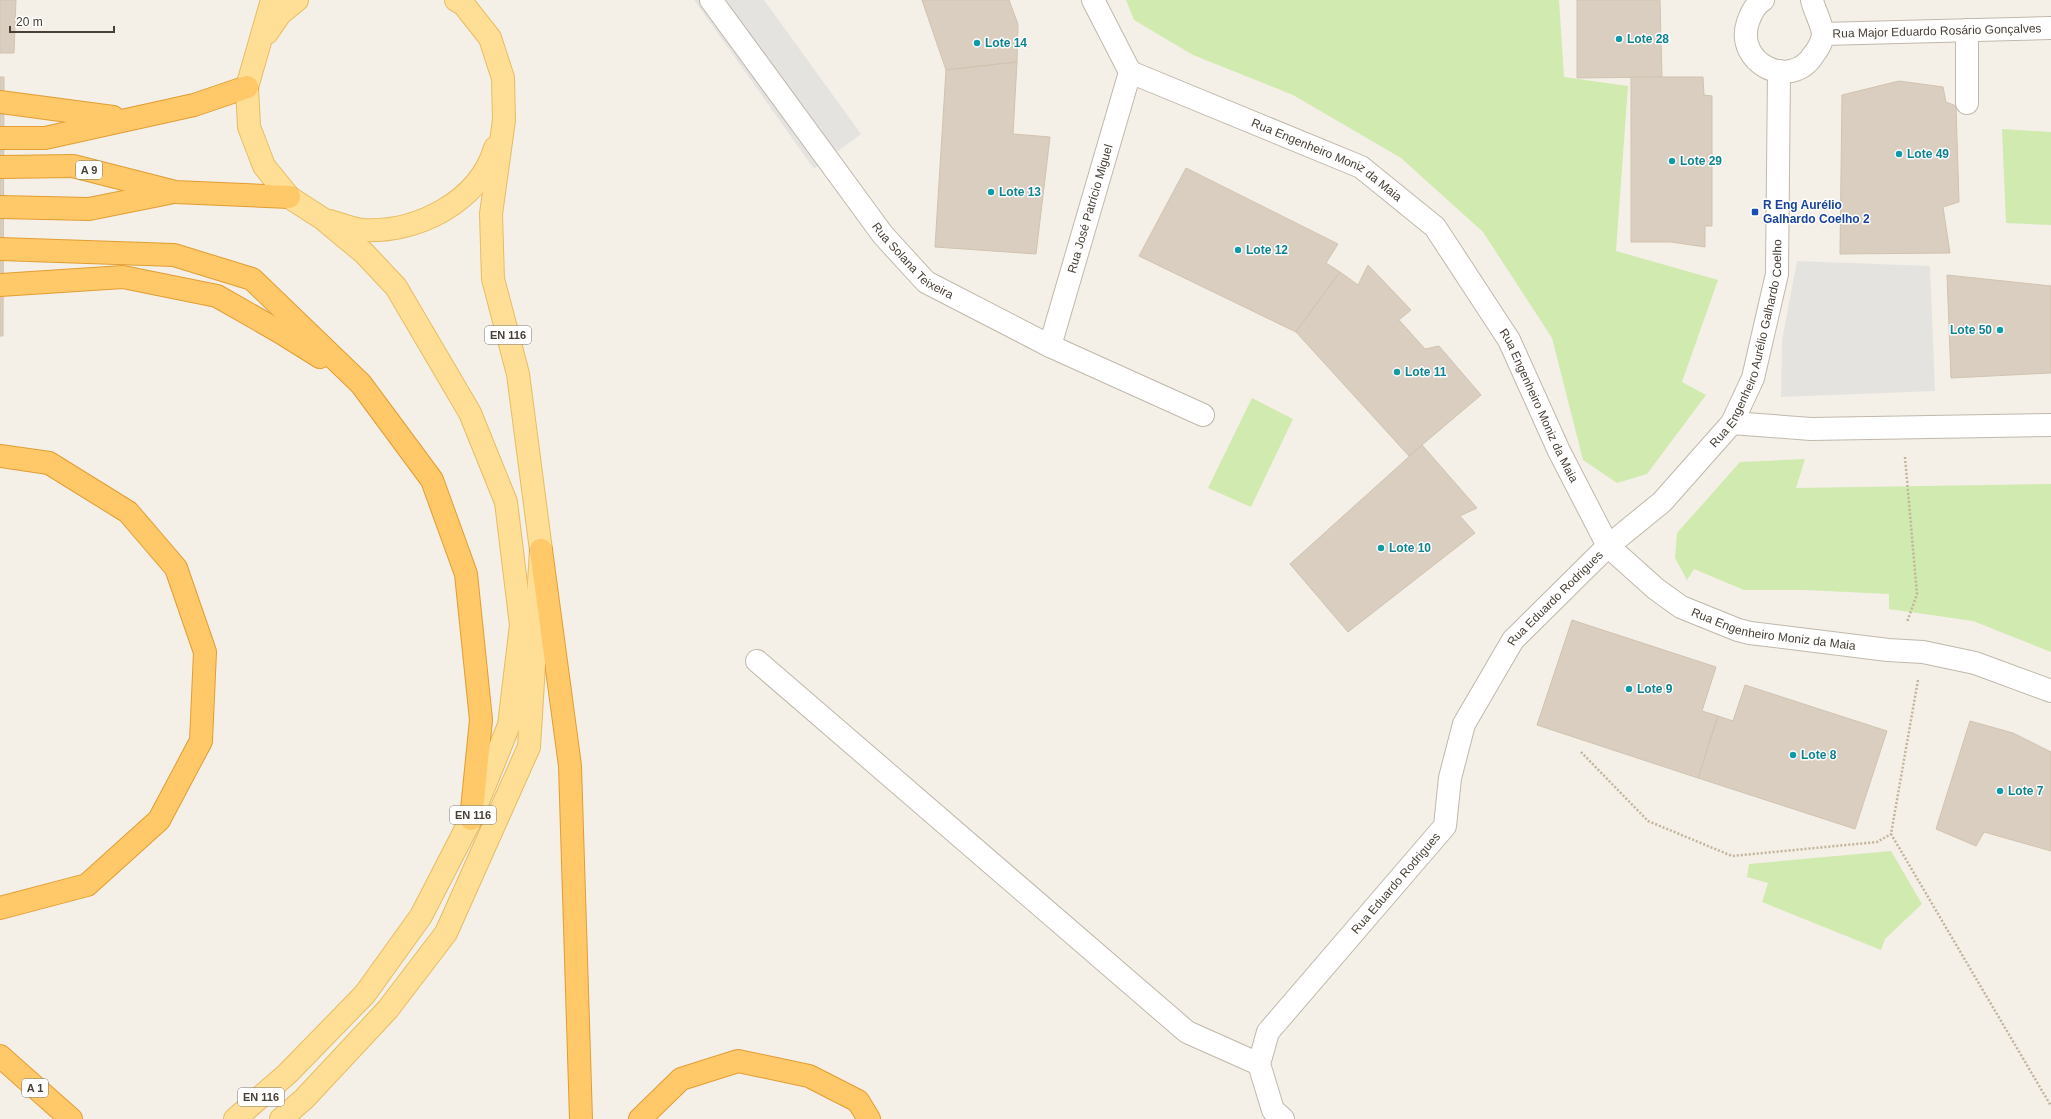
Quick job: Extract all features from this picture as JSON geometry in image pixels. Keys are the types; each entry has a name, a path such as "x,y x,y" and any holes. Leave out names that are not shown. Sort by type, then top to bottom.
{"highway":[{"path":"0,138 45,138 194,105 247,87"},
{"path":"0,102 126,119"},
{"name":"A 9","path":"0,167 73,166 175,192 289,197"},
{"name":"A 9","path":"0,207 89,209 175,192"},
{"path":"0,249 174,255 252,279 361,384 432,480 466,574 481,720 471,819"},
{"path":"0,285 123,278 217,296 280,332 361,384"},
{"path":"0,456 49,463 128,512 176,568 205,652 201,741 159,820 87,885 0,908"},
{"path":"541,550 570,766 581,1119"},
{"name":"A 1","path":"0,1056 71,1119"},
{"path":"640,1119 681,1080 738,1061 810,1076 858,1101 869,1119"}],"main road":[{"path":"272,0 247,87 249,128 264,166 289,197 323,219 362,230 401,228 438,214 470,190 492,158 504,120 503,78 490,38 464,5 456,0"},
{"path":"258,48 280,14 297,0"},
{"name":"EN 116","path":"281,1119 304,1099 388,1009 446,933 529,747 541,550 518,374 493,279 491,214 504,120"},
{"name":"EN 116","path":"235,1119 287,1074 365,994 421,916 471,819 509,725 521,625 506,502 470,413 396,287 364,253 323,219"}],"street":[{"name":"Rua Solana Teixeira","path":"711,0 883,235 926,282 1050,346 1203,415"},
{"path":"1092,0 1130,72"},
{"path":"1759,1 1750,16 1745,31 1747,47 1755,59 1766,68 1779,72 1797,70 1810,61 1819,48 1823,34 1810,2"},
{"name":"Rua Major Eduardo Rosário Gonçalves","path":"1823,34 2051,28"},
{"path":"1967,30 1967,103"},
{"name":"Rua José Patrício Miguel","path":"1050,346 1130,72"},
{"name":"Rua Engenheiro Moniz da Maia","path":"1130,72 1361,167 1435,227 1509,340 1559,451 1608,546 1656,589 1681,607 1750,634 1888,650 1923,652 1975,663 2051,691"},
{"name":"Rua Engenheiro Aurélio Galhardo Coelho","path":"1608,546 1662,502 1732,423 1753,378 1777,274 1779,72"},
{"path":"1732,423 1811,429 2051,425"},
{"name":"Rua Eduardo Rodrigues","path":"1259,1064 1268,1032 1445,826 1450,778 1464,724 1512,640 1608,546"},
{"path":"757,661 1187,1032 1259,1064 1273,1110 1283,1119"}],"path":[{"path":"1888,650 1908,620 1917,594 1902,428"},
{"path":"1923,652 1891,834 2051,1106"},
{"path":"1581,752 1648,821 1732,856 1877,842 1891,834"}],"green space":[{"path":"1126,0 1559,0 1564,77 1628,86 1616,251 1718,280 1682,382 1706,395 1647,474 1617,483 1583,460 1552,338 1483,232 1401,158 1293,95 1193,55 1134,20"},
{"path":"2002,129 2051,132 2051,225 2006,223"},
{"path":"1252,398 1293,419 1251,507 1208,488"},
{"path":"1805,459 1796,488 2051,484 2051,652 1973,621 1889,609 1889,594 1805,590 1744,590 1694,569 1687,580 1675,558 1677,533 1740,462"},
{"path":"1891,851 1922,904 1885,939 1881,950 1762,902 1768,883 1747,877 1749,864"}],"shaded area":[{"path":"694,0 764,0 861,134 814,169"},
{"path":"1797,261 1930,266 1935,391 1781,397 1782,340"}],"building":[{"path":"0,0 16,0 14,53 0,53"},
{"name":"Lote 14","path":"922,0 1009,0 1018,24 1017,62 946,70"},
{"name":"Lote 28","path":"1577,0 1660,0 1662,77 1577,78"},
{"name":"Lote 13","path":"1017,62 1013,134 1050,137 1036,254 935,247 946,70"},
{"path":"0,77 4,77 3,336 0,336"},
{"name":"Lote 29","path":"1631,77 1703,77 1704,95 1712,96 1712,226 1705,226 1705,247 1671,242 1631,242"},
{"name":"Lote 49","path":"1899,81 1943,87 1946,102 1956,106 1959,202 1943,207 1950,253 1840,254 1842,95"},
{"name":"Lote 12","path":"1186,168 1338,244 1326,263 1340,272 1296,332 1139,256"},
{"name":"Lote 11","path":"1368,265 1411,310 1399,320 1425,349 1439,346 1481,395 1409,456 1296,332 1340,272 1358,285"},
{"name":"Lote 50","path":"1947,275 2051,286 2051,373 1951,378"},
{"name":"Lote 10","path":"1422,445 1477,508 1460,516 1475,533 1348,632 1290,564"},
{"name":"Lote 9","path":"1572,620 1716,667 1702,711 1718,716 1698,778 1537,725"},
{"name":"Lote 8","path":"1745,685 1887,731 1855,829 1698,778 1718,716 1733,721"},
{"name":"Lote 7","path":"1970,721 2013,733 2051,752 2051,851 1984,832 1976,846 1936,829"}],"place":[{"name":"Lote 28","path":"1619,39"},
{"name":"Lote 14","path":"977,43"},
{"name":"Lote 49","path":"1899,154"},
{"name":"Lote 29","path":"1672,161"},
{"name":"Lote 13","path":"991,192"},
{"name":"R Eng Aurélio Galhardo Coelho 2","path":"1755,212"},
{"name":"Lote 12","path":"1238,250"},
{"name":"Lote 50","path":"2000,330"},
{"name":"Lote 11","path":"1397,372"},
{"name":"Lote 10","path":"1381,548"},
{"name":"Lote 9","path":"1629,689"},
{"name":"Lote 8","path":"1793,755"},
{"name":"Lote 7","path":"2000,791"}]}
